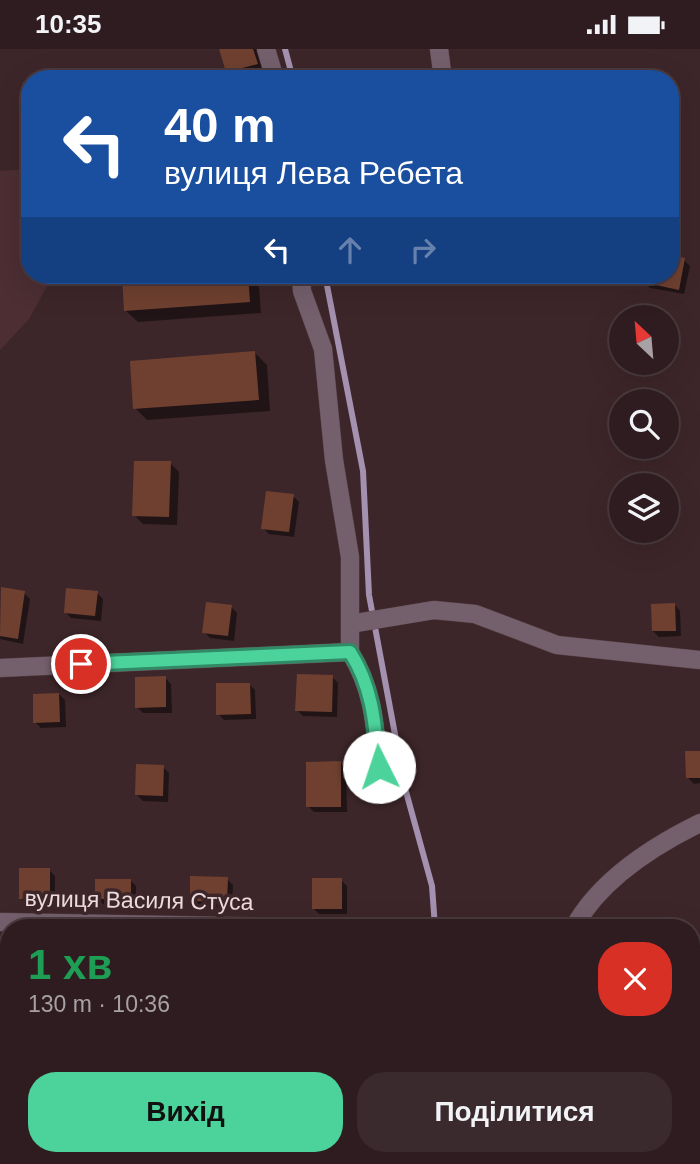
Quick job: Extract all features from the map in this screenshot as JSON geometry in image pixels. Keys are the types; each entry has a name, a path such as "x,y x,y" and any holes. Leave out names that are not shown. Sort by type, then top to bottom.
{"street":[{"path":"266,49 272,70"},
{"path":"439,49 442,70"},
{"path":"302,284 323,349 334,460 350,557 356,623 350,652 363,673 372,698 379,767"},
{"path":"356,623 435,610 475,614 557,645 700,660"},
{"path":"0,668 350,652"},
{"path":"580,919 632,864 654,847 700,823"}],"shaded area":[{"path":"21,170 21,284 48,284 29,319 0,350 0,171"}],"building":[{"path":"219,49 253,49 258,64 225,70"},
{"path":"679,257 685,258 679,290 651,284 679,284"},
{"path":"122,284 249,284 250,302 124,311"},
{"path":"255,351 259,400 133,409 130,361"},
{"path":"134,461 171,461 169,517 132,516"},
{"path":"266,491 294,494 289,532 261,529"},
{"path":"1,587 25,591 18,639 0,636"},
{"path":"66,588 98,591 95,616 64,613"},
{"path":"206,602 232,605 228,636 202,633"},
{"path":"675,603 676,631 652,631 651,604"},
{"path":"297,674 333,675 332,712 295,711"},
{"path":"166,676 166,707 135,708 135,677"},
{"path":"216,683 250,683 251,714 216,715"},
{"path":"59,693 60,722 33,723 33,694"},
{"path":"685,751 700,751 700,778 686,778"},
{"path":"341,761 341,807 306,807 306,762"},
{"path":"136,764 164,765 163,796 135,795"},
{"path":"19,868 50,868 50,899 19,899"},
{"path":"190,876 228,877 227,902 190,901"},
{"path":"312,878 342,878 342,909 312,909"},
{"path":"95,879 131,879 131,899 95,899"}],"waterway":[{"path":"285,49 291,70"},
{"path":"327,284 363,471 369,595 405,788 432,886 434,919"}],"route":[{"path":"81,664 350,652 363,673 372,698 379,767"}]}
